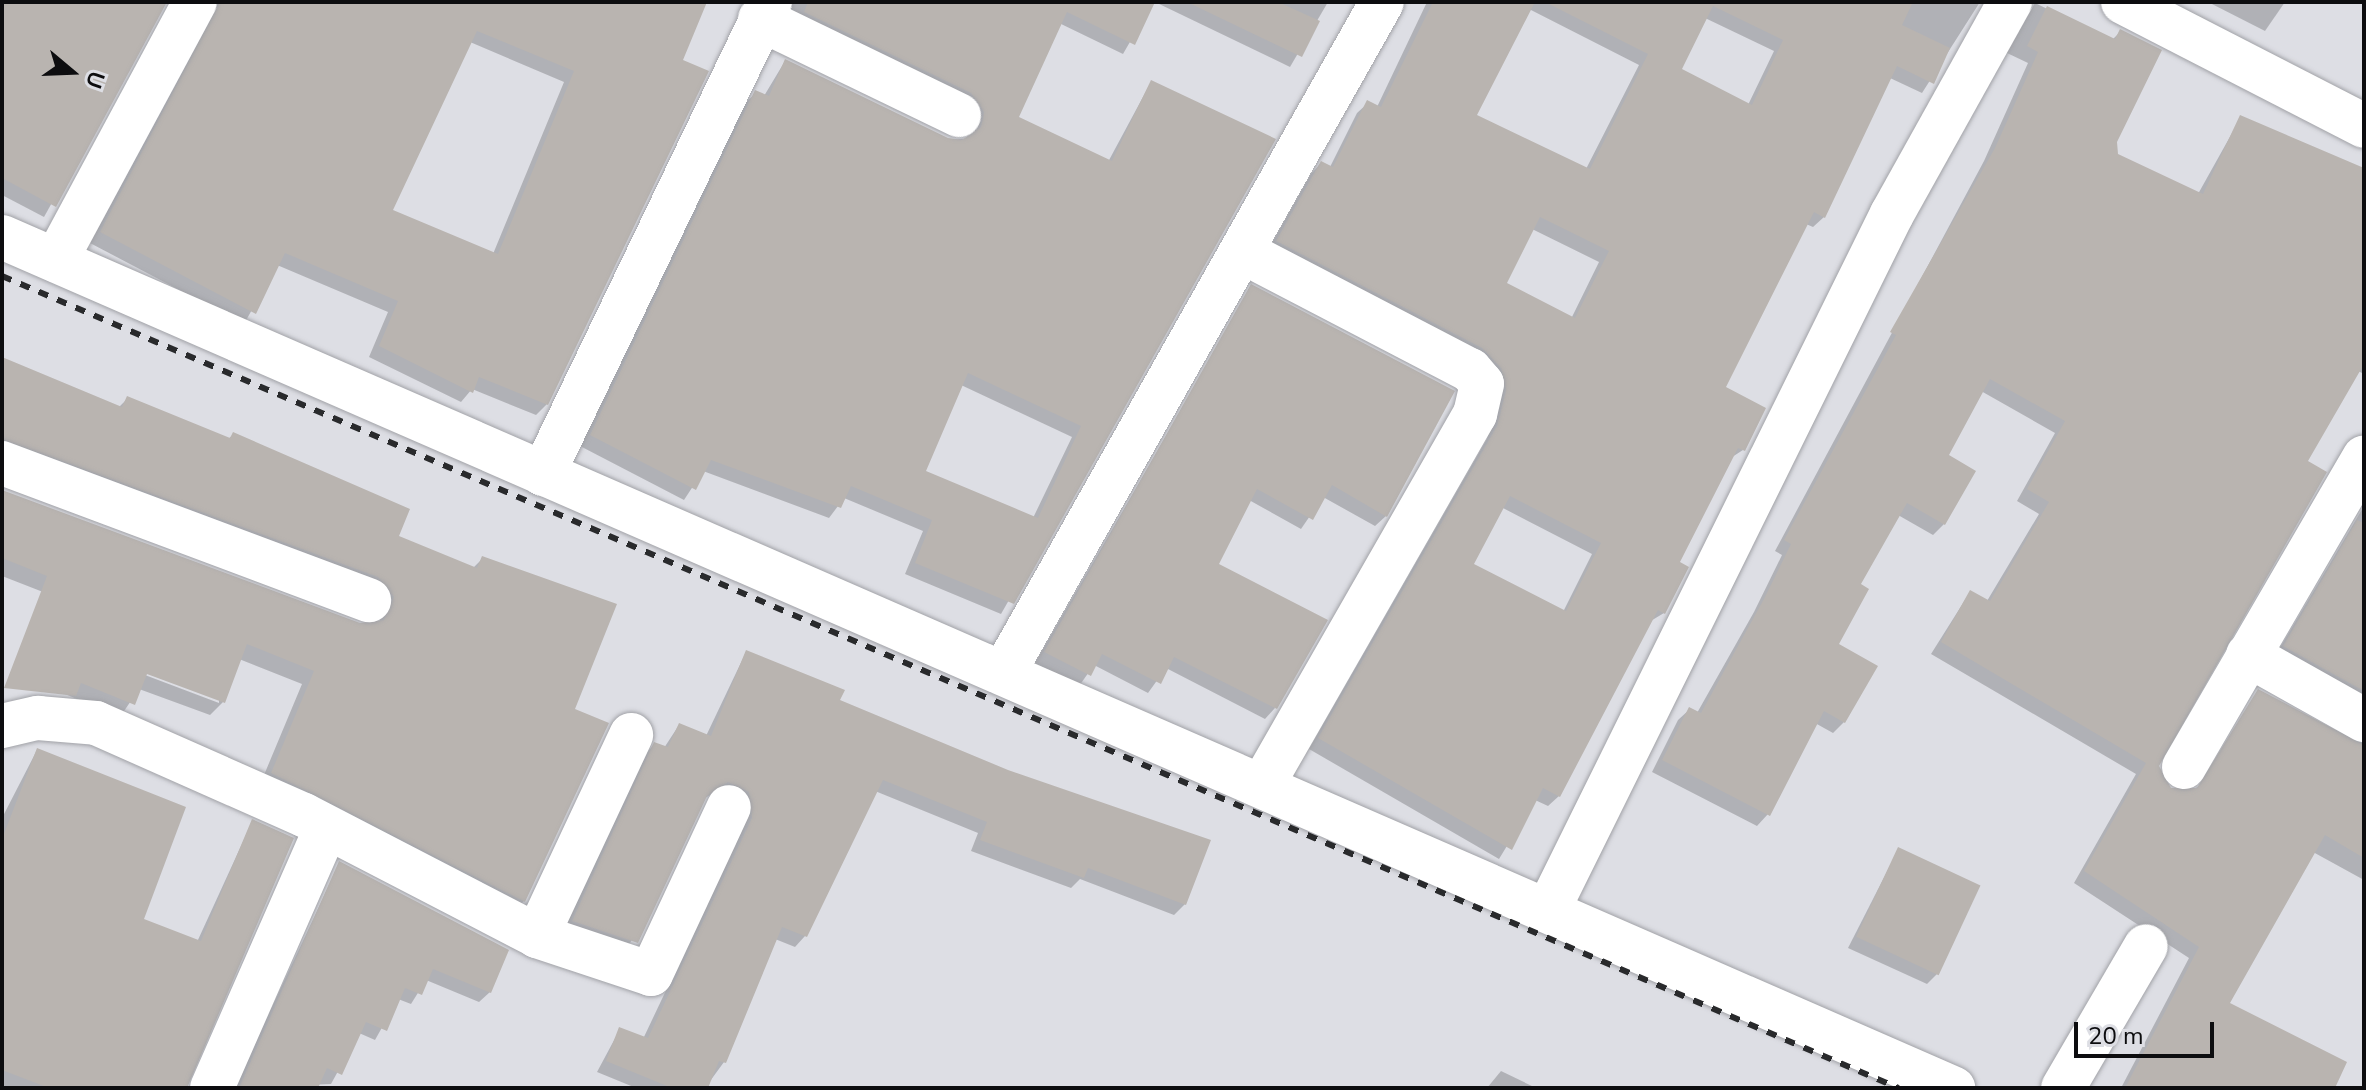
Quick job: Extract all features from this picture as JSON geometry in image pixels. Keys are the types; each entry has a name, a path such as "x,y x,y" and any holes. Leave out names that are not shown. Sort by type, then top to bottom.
{"street":[{"path":"56,260 195,2"},
{"path":"1004,672 1382,2"},
{"path":"1549,908 1892,214 2010,2"},
{"path":"2123,2 2364,126"},
{"path":"543,474 765,10 959,115"},
{"path":"2,237 543,474 1264,782 1953,1088"},
{"path":"1243,252 1470,370 1482,384 1475,414 1264,782"},
{"path":"2184,767 2364,458"},
{"path":"2,463 369,600"},
{"path":"2248,655 2364,720"},
{"path":"2,726 38,718 96,723 326,828 537,936 651,974 729,807"},
{"path":"537,936 631,735"},
{"path":"212,1088 326,828"},
{"path":"2063,1088 2146,946"}],"building":[{"path":"2,2 167,2 56,207 2,178"},
{"path":"220,2 707,2 683,60 709,71 548,405 479,377 473,393 379,346 398,301 285,253 256,314 100,232","holes":["477,31 574,71 498,254 393,210"]},
{"path":"808,2 1155,2 1135,45 1067,12 1019,117 1112,161 1151,80 1276,139 1014,604 915,563 932,520 851,486 841,508 711,460 696,490 590,435 755,90 769,96 785,59 948,138 962,140 981,127 984,112 971,93 804,12","holes":["968,373 1081,426 1038,518 926,471"]},
{"path":"1187,2 1278,2 1320,21 1302,57"},
{"path":"1433,2 1535,2 1477,115 1590,169 1648,54 1545,2 1913,2 1902,25 1950,48 1934,84 1897,66 1825,218 1814,212 1726,387 1766,408 1745,451 1738,448 1680,562 1689,567 1665,614 1658,610 1560,797 1543,788 1512,850 1318,738 1497,426 1506,390 1501,368 1482,348 1276,241 1321,161 1333,167 1367,100 1381,107","holes":["1713,6 1783,40 1752,105 1682,69","1540,217 1609,251 1575,318 1507,283","1510,496 1601,543 1566,611 1474,564"]},
{"path":"2047,6 2115,39 2120,29 2162,50 2117,142 2118,154 2203,194 2240,115 2364,168 2364,364 2308,461 2327,472 2159,766 2171,788 2197,788 2258,689 2364,745 2364,858 2325,835 2230,1003 2347,1062 2335,1088 2125,1088 2199,947 2084,871 2146,763 1941,642 1970,590 1990,601 2049,502 2027,489 2065,421 1990,379 1949,455 1976,471 1945,525 1907,503 1861,584 1869,589 1839,644 1878,666 1845,723 1824,711 1770,816 1662,760 1689,707 1701,713 1764,599 1791,544 1784,540 1896,335 1890,332 1995,148 2038,52 2027,46"},
{"path":"1251,284 1455,391 1387,517 1332,485 1313,520 1257,489 1219,564 1328,620 1277,709 1174,657 1161,684 1102,654 1091,676 1044,652"},
{"path":"2,357 122,407 127,396 230,438 233,432 410,509 399,536 477,568 482,556 617,604 575,709 609,723 525,902 271,773 314,671 247,644 225,703 147,674 135,705 81,683 76,696 4,688 47,576 2,558 2,490 360,623 384,620 394,597 378,577 2,439"},
{"path":"2357,520 2364,523 2364,691 2283,646"},
{"path":"746,650 845,690 840,700 1008,770 1211,840 1186,905 1088,868 1084,878 980,840 987,822 883,780 807,937 782,927 726,1063 719,1061 708,1088 672,1088 606,1061 619,1027 648,1038 752,818 749,792 728,782 707,796 638,943 572,921 654,742 668,747 679,723 711,736"},
{"path":"37,748 186,807 144,919 201,941 252,819 294,838 187,1088 49,1088 2,1070 2,839"},
{"path":"1898,847 1980,885 1939,975 1856,937"},
{"path":"339,861 509,950 491,993 433,969 422,995 405,988 387,1031 366,1022 342,1075 327,1068 318,1088 239,1088"}],"railway":[{"path":"2,276 1898,1088"}]}
